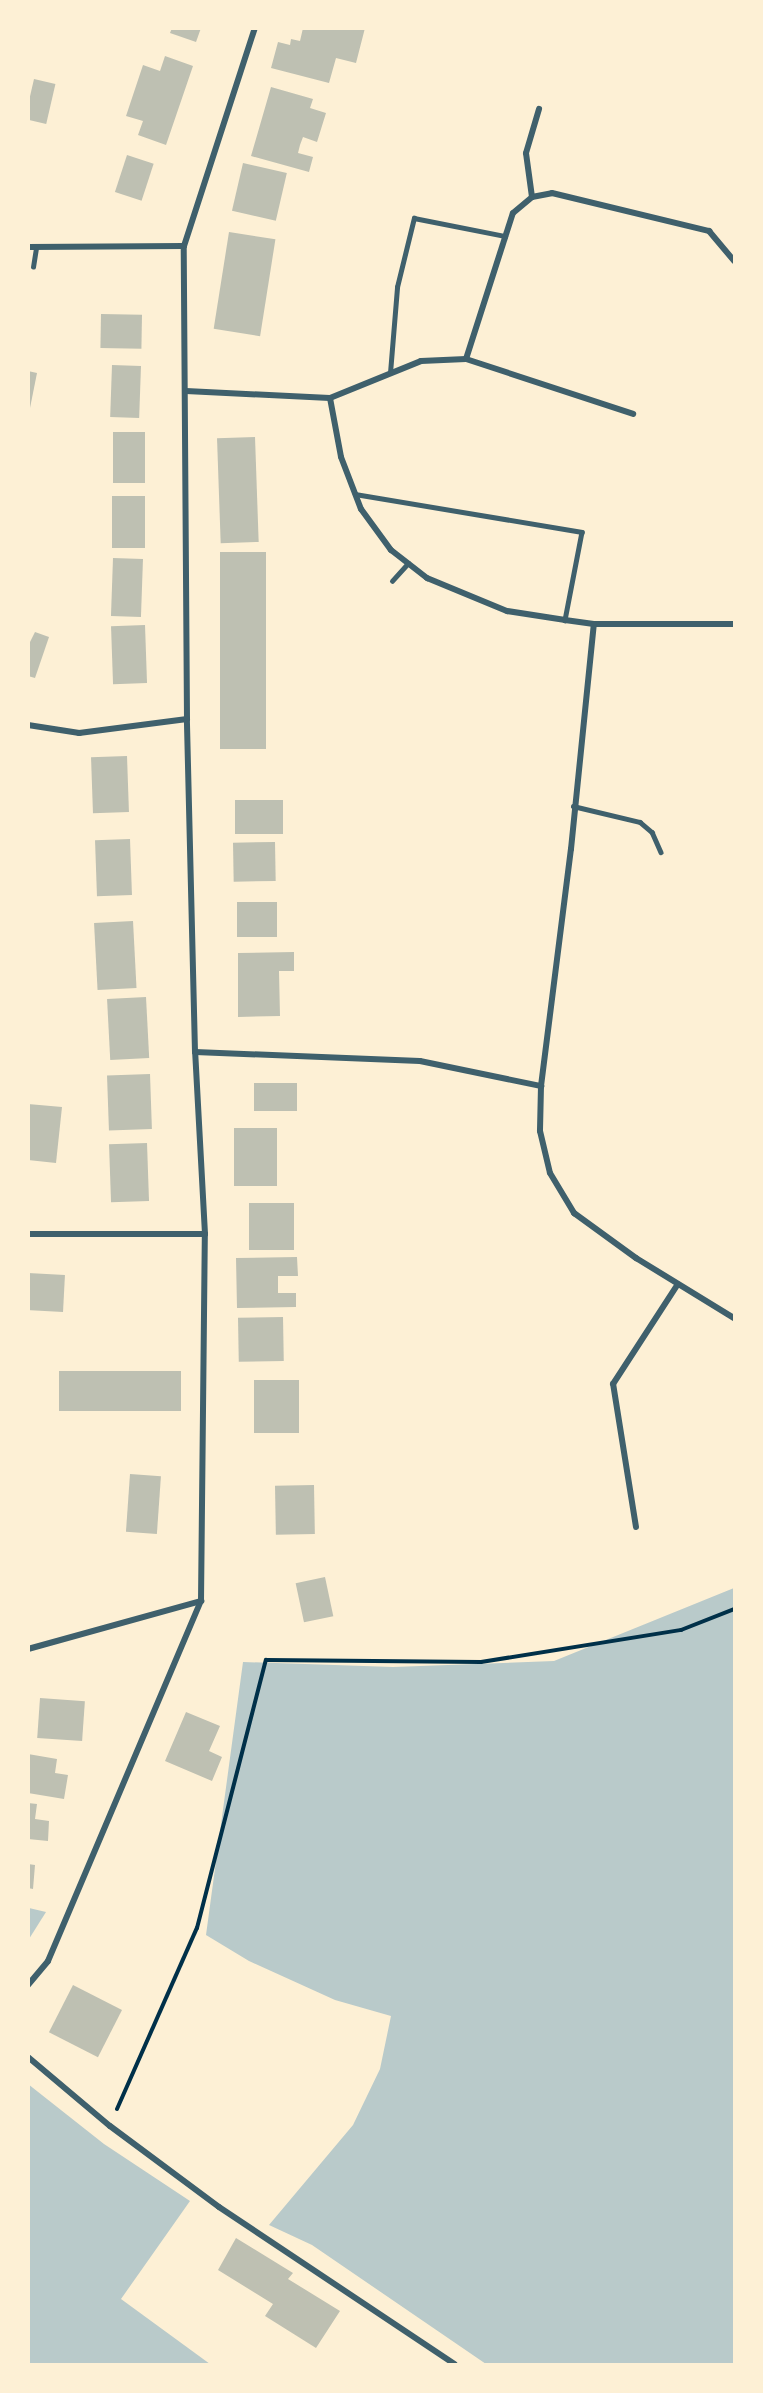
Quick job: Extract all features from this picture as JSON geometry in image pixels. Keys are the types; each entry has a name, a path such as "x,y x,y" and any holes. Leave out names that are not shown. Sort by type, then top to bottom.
{"street":[{"path":"28,1985 48,1961 201,1601 205,1234 195,1052 188,719 184,246 255,28"},
{"path":"532,197 526,153 539,109"},
{"path":"466,359 513,213 532,197 552,193 709,231 735,261"},
{"path":"28,248 184,246"},
{"path":"186,391 330,398 421,361 466,359 633,414"},
{"path":"330,398 341,457 361,510 391,550 427,578 507,611 565,620 594,624 735,624"},
{"path":"594,624 573,806 571,849 541,1086 540,1131 550,1173 574,1213 678,1284 735,1318"},
{"path":"28,725 79,733 188,719"},
{"path":"195,1052 420,1061 541,1086"},
{"path":"28,1234 205,1234"},
{"path":"636,1527 613,1384 678,1284"},
{"path":"28,1649 201,1601"},
{"path":"28,2057 110,2126 219,2206 454,2364"}],"lane":[{"path":"390,373 397,287 414,218 505,236"},
{"path":"33,267 36,248"},
{"path":"355,494 582,532 565,620"},
{"path":"392,581 408,563"},
{"path":"573,806 640,822 652,832 661,852"}],"path":[{"path":"110,2126 197,1928 266,1660 481,1662 681,1630 735,1609"}],"shaded area":[{"path":"734,1588 734,2364 486,2364 312,2245 269,2225 353,2125 380,2069 391,2016 335,2000 249,1961 206,1935 243,1662 393,1667 554,1661"},
{"path":"28,1908 46,1912 29,1939"},
{"path":"28,2084 104,2144 190,2201 121,2299 210,2364 29,2364"}],"building":[{"path":"172,28 201,28 196,42 170,33"},
{"path":"303,28 365,28 356,63 336,58 329,83 271,68 278,42 290,45 291,39 300,41"},
{"path":"165,56 193,66 166,145 138,135 143,121 126,116 143,65 160,71"},
{"path":"34,79 55,84 46,124 28,120 28,105"},
{"path":"271,87 313,99 310,108 326,113 317,142 303,137 300,145 298,153 313,157 309,172 251,156"},
{"path":"127,155 154,164 142,201 115,192"},
{"path":"243,163 287,173 276,221 232,211"},
{"path":"229,232 275,239 260,336 214,329"},
{"path":"101,314 142,315 141,349 100,348"},
{"path":"112,365 141,366 139,418 110,417"},
{"path":"28,371 37,373 30,408 28,408"},
{"path":"113,432 145,432 145,483 113,483"},
{"path":"255,437 259,542 221,543 217,438"},
{"path":"112,496 145,496 145,548 112,548"},
{"path":"220,552 266,552 266,749 220,749"},
{"path":"113,558 143,559 141,617 111,616"},
{"path":"145,625 147,683 113,684 111,626"},
{"path":"35,632 49,637 35,678 28,676 28,646"},
{"path":"127,756 129,812 93,813 91,757"},
{"path":"235,800 283,800 283,834 235,834"},
{"path":"130,839 132,895 97,896 95,840"},
{"path":"275,842 276,881 234,882 233,843"},
{"path":"237,902 277,902 277,937 237,937"},
{"path":"133,921 137,988 98,990 94,923"},
{"path":"294,952 294,971 279,971 280,1016 238,1017 238,953"},
{"path":"146,997 149,1058 110,1060 107,999"},
{"path":"150,1074 152,1129 109,1130 107,1076"},
{"path":"254,1083 297,1083 297,1111 254,1111"},
{"path":"28,1104 62,1107 56,1163 28,1160"},
{"path":"234,1128 277,1128 277,1186 234,1186"},
{"path":"147,1143 149,1201 111,1202 109,1144"},
{"path":"249,1203 294,1203 294,1250 249,1250"},
{"path":"297,1257 298,1276 278,1276 278,1293 296,1293 296,1307 237,1308 236,1258"},
{"path":"28,1273 65,1275 63,1312 28,1310"},
{"path":"283,1317 284,1361 239,1362 238,1318"},
{"path":"59,1371 181,1371 181,1411 59,1411"},
{"path":"254,1380 299,1380 299,1433 254,1433"},
{"path":"130,1474 161,1476 157,1534 126,1532"},
{"path":"314,1485 315,1534 276,1535 275,1486"},
{"path":"325,1577 333,1616 304,1622 296,1583"},
{"path":"40,1698 85,1701 82,1741 37,1738"},
{"path":"186,1712 220,1726 209,1751 222,1757 212,1781 165,1761"},
{"path":"28,1754 57,1759 55,1773 68,1775 64,1799 28,1793"},
{"path":"28,1803 37,1804 35,1819 49,1821 48,1841 28,1839"},
{"path":"28,1864 35,1865 33,1889 28,1888"},
{"path":"73,1985 122,2010 98,2057 49,2032"},
{"path":"236,2238 293,2273 288,2279 340,2311 316,2348 265,2316 273,2304 218,2270"}]}
